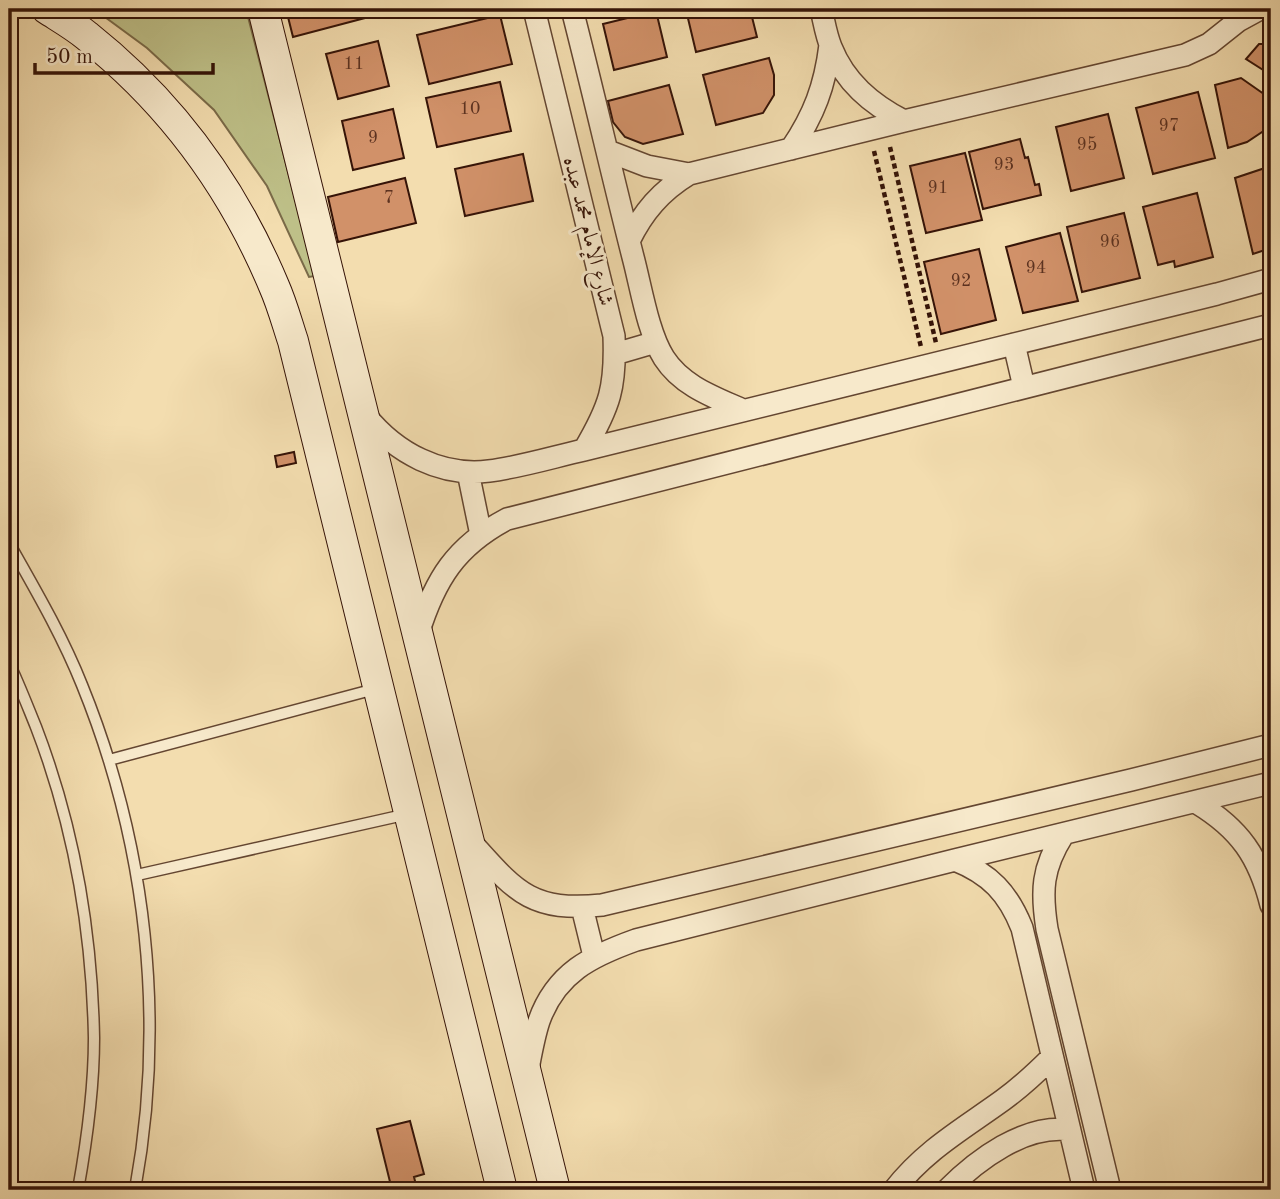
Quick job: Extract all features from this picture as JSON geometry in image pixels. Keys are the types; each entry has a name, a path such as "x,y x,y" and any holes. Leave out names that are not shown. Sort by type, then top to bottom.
{"main road":[{"path":"47,9 86,35 162,106 219,181 254,239 276,289 293,341 502,1190"},
{"path":"263,9 555,1190"}],"street":[{"name":"شارع الإمام محمد عبده","path":"534,9 614,335 615,371 608,405 584,450"},
{"name":"شارع الإمام محمد عبده","path":"572,9 656,342 674,372 687,383 743,410"},
{"path":"821,9 830,45 839,65 852,83 876,105 886,126"},
{"path":"629,242 643,214 653,202 689,174 1185,55 1209,44 1241,15 1260,9"},
{"path":"791,149 814,111 822,90 830,45"},
{"path":"608,151 647,166 689,174"},
{"path":"363,413 376,429 409,455 448,469 489,471 584,450 1271,279"},
{"path":"418,634 437,584 452,561 481,535 508,519 1271,325"},
{"path":"615,354 656,342"},
{"path":"1014,344 1024,387"},
{"path":"468,472 481,535"},
{"path":"469,841 509,884 521,892 547,903 582,907 622,901 1271,745"},
{"path":"1131,780 1140,816"},
{"path":"527,1074 538,1024 545,1007 565,978 594,956 636,940 1271,783"},
{"path":"1198,803 1215,814 1246,844 1257,862 1271,905"},
{"path":"1063,835 1046,870 1044,909 1110,1190"},
{"path":"955,860 971,866 998,887 1009,900 1022,928 1084,1190"},
{"path":"582,907 594,956"},
{"path":"894,1190 935,1147 1019,1088 1052,1056"},
{"path":"947,1190 984,1159 1013,1141 1034,1132 1070,1130"}],"lane":[{"path":"9,543 48,611 76,671 109,760 137,875 148,966 150,1057 142,1148 135,1190"},
{"path":"9,663 52,768 75,857 90,948 94,1040 88,1132 78,1190"},
{"path":"109,760 378,688"},
{"path":"137,875 409,813"}],"path":[{"path":"886,126 933,363"},
{"path":"886,126 933,363"}],"green space":[{"path":"94,9 246,9 315,276 309,277 267,186 214,110 147,48"}],"building":[{"path":"286,9 362,9 365,18 293,37"},
{"path":"750,9 757,37 696,52 686,10"},
{"path":"656,11 667,57 614,70 603,24"},
{"path":"500,15 512,64 429,84 417,35"},
{"path":"1271,34 1271,75 1246,59 1259,44 1266,44"},
{"path":"378,41 389,86 338,99 326,54"},
{"path":"769,58 774,75 774,95 763,113 716,125 703,75"},
{"path":"1241,78 1271,99 1271,126 1247,142 1228,148 1215,85"},
{"path":"500,82 511,131 437,147 426,98"},
{"path":"669,85 683,134 643,144 625,137 613,122 608,101"},
{"path":"1198,92 1215,158 1153,174 1136,108"},
{"path":"393,109 404,158 353,170 342,121"},
{"path":"1108,114 1124,178 1071,191 1056,127"},
{"path":"1020,139 1035,185 1039,184 1041,195 983,209 969,152"},
{"path":"965,153 982,220 926,233 910,166"},
{"path":"523,154 533,201 465,216 455,169"},
{"path":"1271,166 1271,248 1253,254 1235,178"},
{"path":"405,178 416,223 338,242 328,197"},
{"path":"1197,193 1213,257 1175,267 1174,261 1158,265 1143,207"},
{"path":"1124,213 1140,278 1082,292 1067,227"},
{"path":"1060,233 1078,301 1023,313 1006,247"},
{"path":"979,249 996,320 941,334 924,262"},
{"path":"294,452 296,463 277,467 275,456"},
{"path":"410,1121 424,1174 414,1177 417,1189 392,1190 377,1129"}]}
